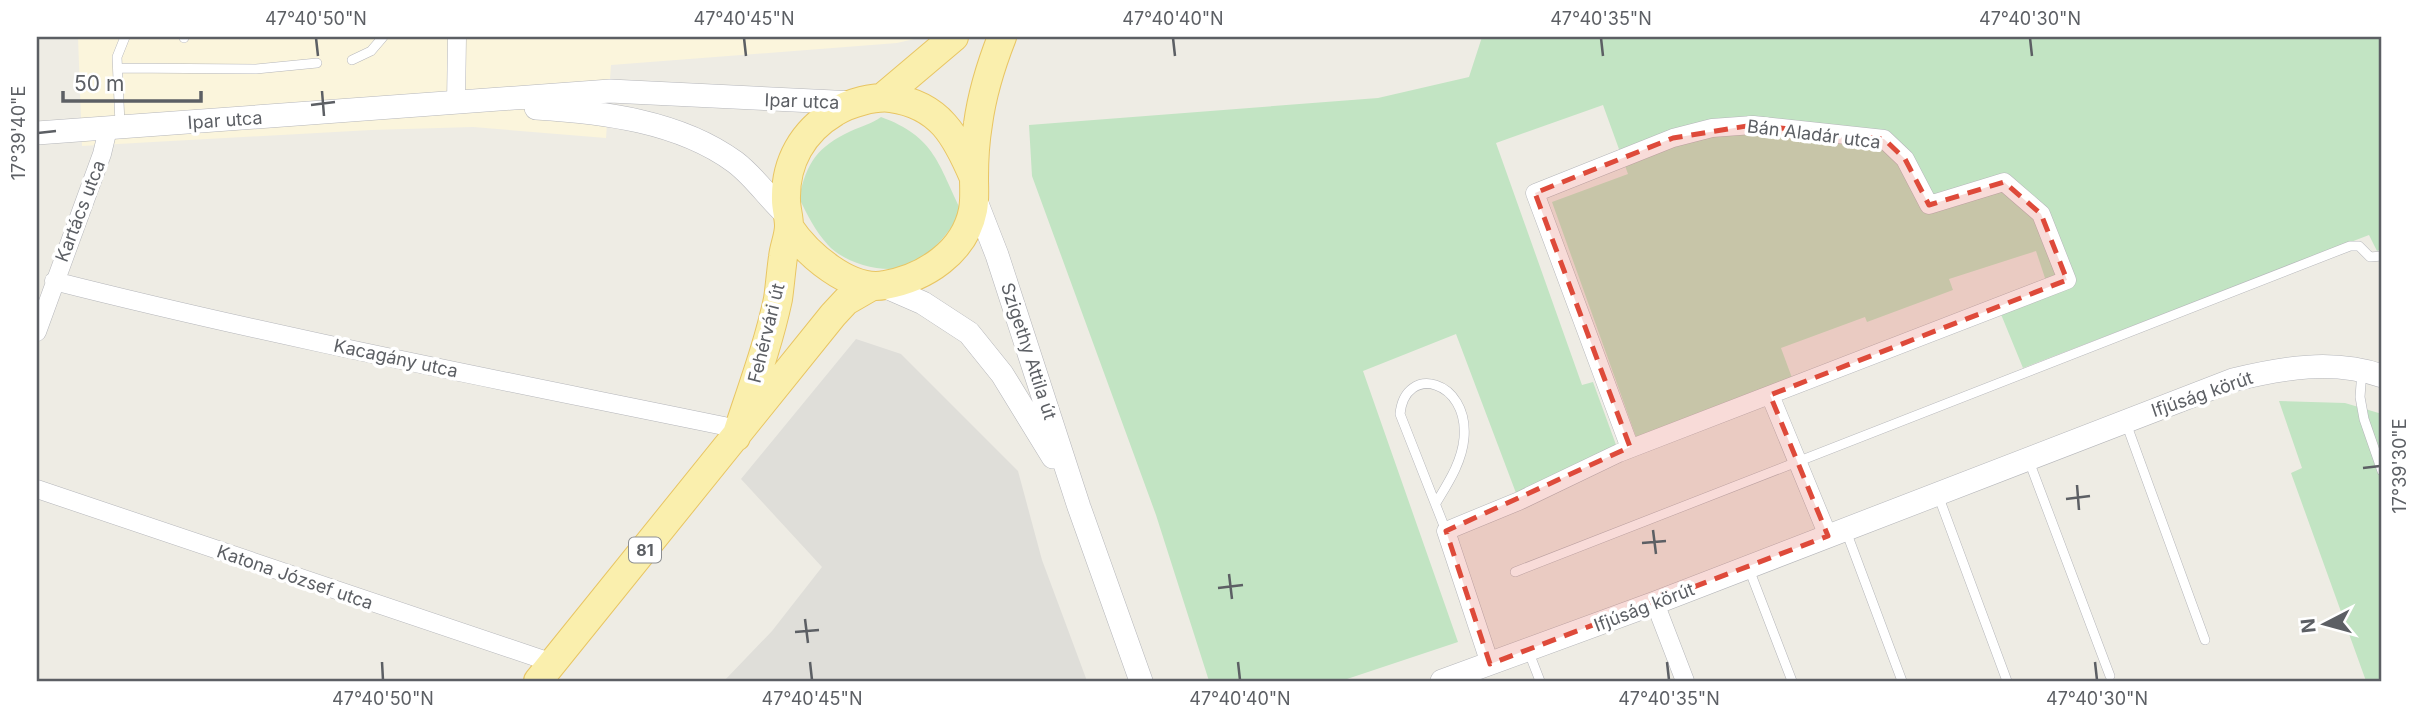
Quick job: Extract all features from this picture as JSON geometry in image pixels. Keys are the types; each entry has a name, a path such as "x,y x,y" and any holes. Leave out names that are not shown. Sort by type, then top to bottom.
{"main road":[{"name":"Fehérvári út","path":"883,97 954,37"},
{"name":"Fehérvári út","path":"546,672 840,308 846,302 878,286 922,274 939,263 954,248 970,221 977,126 983,94 1002,37"},
{"name":"Fehérvári út","path":"736,437 772,326 788,221 786,183 790,165 809,132 823,119 855,103 883,97 906,100 928,110 949,129 963,153 974,187"},
{"path":"788,221 806,250 818,260 848,278 878,286"}],"street":[{"path":"456,103 457,37"},
{"name":"Ipar utca","path":"37,133 610,91 855,103"},
{"name":"Ipar utca","path":"456,103 595,113 633,120 677,133 719,152 736,163 788,221"},
{"name":"Bán Aladár utca","path":"1446,531 1519,501 1630,448 2067,280 2041,214 2004,182 1929,205 1905,159 1884,139 1753,125 1712,128 1672,138 1535,193 1630,448"},
{"name":"Kartács utca","path":"37,332 54,281 114,128"},
{"name":"Szigethy Attila út","path":"974,187 1141,681"},
{"name":"Kacagány utca","path":"54,281 118,298 338,346 724,426 736,437"},
{"name":"Szigethy Attila út","path":"878,286 923,303 969,333 1002,374 1044,440 1080,506"},
{"name":"Ifjúság körút","path":"1442,681 1655,603 2232,380 2272,371 2323,365 2372,372"},
{"path":"1770,395 1797,461 1837,533"},
{"name":"Katona József utca","path":"37,489 546,672"},
{"path":"1446,531 1490,664"},
{"path":"1655,603 1685,681"}],"lane":[{"path":"114,128 117,57 125,37"},
{"path":"352,60 371,51 383,37"},
{"path":"228,57 229,69"},
{"path":"214,58 215,69"},
{"path":"118,68 200,64 215,69 257,69 317,63"},
{"path":"1515,572 2350,246 2359,246 2371,257 2382,256"},
{"name":"Ifjúság körút","path":"2372,372 2360,397 2364,419 2382,471"},
{"path":"1436,503 1453,474 1464,439 1463,420 1458,403 1448,390 1435,384 1410,390 1402,402 1401,414 1446,531"},
{"path":"2126,421 2205,640"},
{"path":"2028,459 2110,676"},
{"path":"1938,494 2007,681"},
{"path":"1837,533 1902,681"},
{"path":"1748,567 1792,681"},
{"path":"1528,650 1540,681"}],"highlighted area":[{"path":"1753,125 1884,139 1905,159 1929,205 2004,182 2041,214 2067,280 1770,395 1828,536 1490,664 1446,531 1630,447 1535,193 1673,138"}],"shaded area":[{"path":"78,37 923,37 897,43 611,65 606,138 473,127 82,146"},
{"path":"856,339 901,354 1018,471 1042,560 1087,681 724,681 772,631 822,567 741,479"}],"green space":[{"path":"1482,37 2382,37 2382,249 2377,251 2369,235 2023,368 1998,307 2047,284 2036,251 1949,279 1953,290 1867,322 1865,317 1781,348 1795,386 1639,445 1552,202 1628,174 1603,105 1496,143 1582,385 1593,382 1619,453 1519,501 1456,334 1363,371 1458,642 1341,681 1209,681 1156,515 1032,176 1029,125 1378,98 1469,77"},
{"path":"881,117 899,125 924,143 933,154 962,212 924,257 909,266 888,269 854,262 835,251 819,234 799,198 810,165 822,150 839,137"},
{"path":"2279,401 2345,403 2382,414 2382,681 2366,681 2291,473 2302,468"}]}
